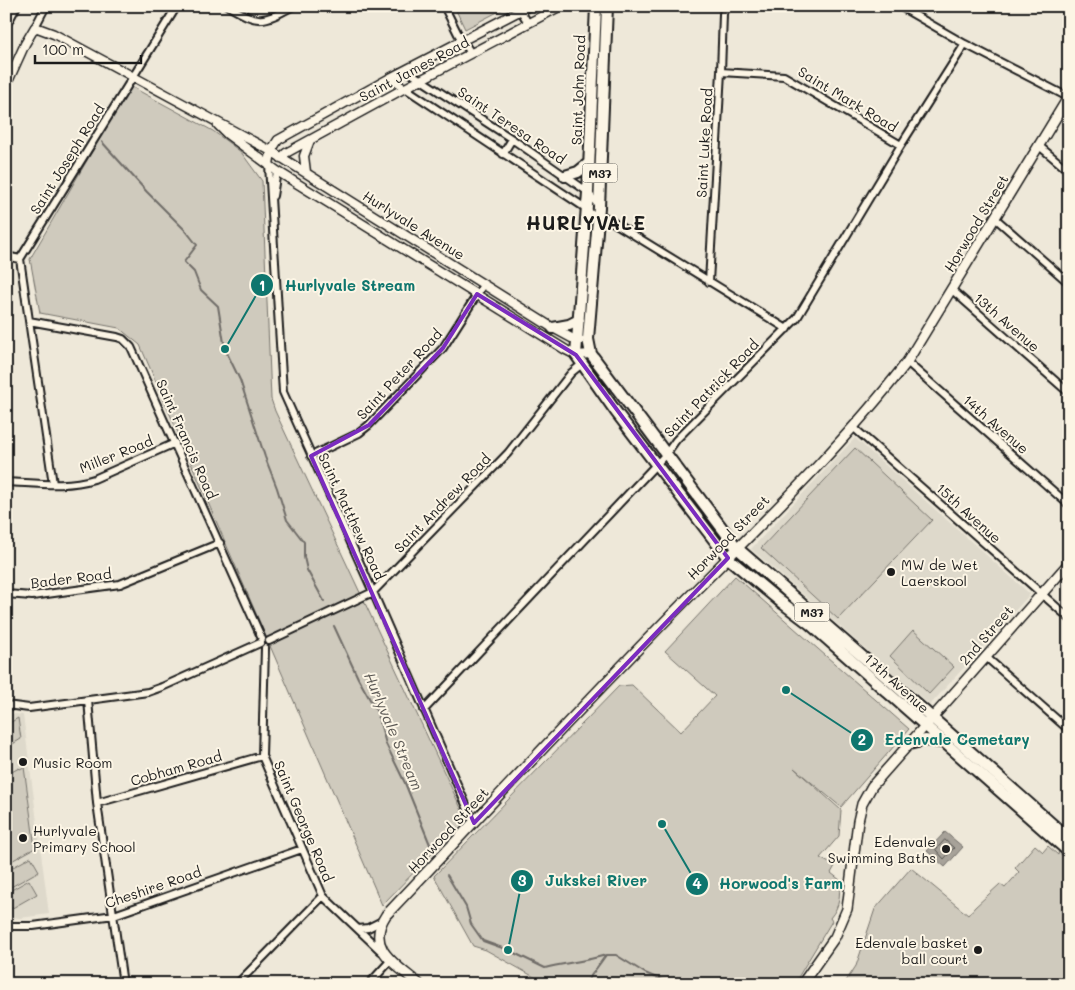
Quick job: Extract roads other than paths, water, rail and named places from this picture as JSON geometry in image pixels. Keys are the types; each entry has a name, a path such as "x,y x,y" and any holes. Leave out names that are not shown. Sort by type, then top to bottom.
{"highway":[{"path":"6,21 14,6"}],"main road":[{"name":"Saint John Road","path":"579,359 576,341 587,209 596,6"},
{"name":"Saint John Road","path":"588,339 598,213 607,6"},
{"name":"Horwood Street","path":"382,921 634,653 728,558 879,398 907,362 1068,97"},
{"path":"565,176 578,172 589,163"},
{"path":"553,328 569,325 579,320"},
{"path":"590,320 594,348 607,375"},
{"name":"M37","path":"588,339 591,354 737,548"},
{"name":"Hurlyvale Avenue","path":"579,359 616,412 728,558"},
{"name":"17th Avenue","path":"737,548 928,722 943,742 1069,852"},
{"name":"17th Avenue","path":"728,558 1069,839"},
{"name":"2nd Street","path":"802,984 835,937 847,909 858,821 862,804 872,786 1069,563"},
{"path":"909,744 925,740 943,742"},
{"path":"382,921 378,937 382,952 419,984"}],"street":[{"path":"6,86 25,44 46,6"},
{"name":"Saint Joseph Road","path":"20,259 177,6"},
{"path":"228,6 250,18 262,20 274,17 294,6"},
{"path":"444,6 458,34 471,53"},
{"name":"Saint James Road","path":"271,151 278,140 519,8 529,6"},
{"name":"Saint James Road","path":"281,158 404,88 561,6"},
{"name":"Saint Luke Road","path":"708,282 723,14 725,6"},
{"path":"899,6 965,44 1068,97"},
{"path":"519,8 528,24"},
{"name":"Hurlyvale Avenue","path":"35,27 54,34 271,151 483,285 576,341"},
{"name":"Saint Patrick Road","path":"424,710 656,462 666,454 676,440 787,329 799,314 901,145 965,44"},
{"name":"Saint Teresa Road","path":"406,70 512,139 588,192 598,213"},
{"name":"Saint Mark Road","path":"721,72 784,76 901,145"},
{"name":"Saint Teresa Road","path":"390,78 587,209 598,213 787,329"},
{"name":"Hurlyvale Avenue","path":"213,121 227,134 277,171 579,359"},
{"path":"502,154 512,139"},
{"path":"258,144 278,140"},
{"path":"306,172 304,156 310,140"},
{"path":"1038,145 1069,171"},
{"name":"Saint Matthew Road","path":"271,151 269,165 281,382 286,401 373,592 474,822"},
{"name":"Saint Matthew Road","path":"271,205 281,158"},
{"path":"995,218 1069,283"},
{"path":"6,256 20,259 53,484"},
{"name":"Saint Peter Road","path":"311,456 359,433 369,425 443,348 483,285"},
{"name":"13th Avenue","path":"951,289 1069,393"},
{"name":"Saint Francis Road","path":"29,321 117,337 128,343 135,353 264,643"},
{"path":"576,341 588,339"},
{"path":"579,359 591,354"},
{"name":"Saint Andrew Road","path":"6,705 29,708 156,690 264,643 373,592 508,453 571,373 579,359"},
{"name":"14th Avenue","path":"907,362 1069,505"},
{"name":"15th Avenue","path":"853,427 1069,618"},
{"name":"Miller Road","path":"6,482 53,484 79,483 94,480 175,443"},
{"name":"Bader Road","path":"6,594 32,596 120,584 220,543"},
{"name":"Saint George Road","path":"264,643 262,756 323,896 382,952"},
{"path":"986,656 1069,730"},
{"path":"88,700 97,803 123,984"},
{"name":"Cobham Road","path":"97,803 262,756"},
{"name":"Cheshire Road","path":"6,926 33,926 114,915 302,849"},
{"path":"237,984 323,896"},
{"path":"358,929 368,928 382,921"},
{"path":"369,984 391,960"}],"water":[{"path":"945,832 963,847 945,867 927,851"}],"waterway":[{"name":"Hurlyvale Stream","path":"102,142 197,245 184,262 194,272 201,290 218,306 225,349 240,380 287,520 304,542 304,557 307,570 324,601"},
{"name":"Hurlyvale Stream","path":"334,626 358,678 377,712 386,744 405,783 431,847"},
{"path":"447,875 466,907 471,924 483,941 508,950 545,968 606,955"},
{"name":"Hurlyvale Stream","path":"585,984 606,955 616,955 645,973 671,984"}],"place":[{"name":"Hurlyvale Stream","path":"225,349"},
{"name":"MW de Wet Laerskool","path":"891,572"},
{"name":"Edenvale Cemetary","path":"786,690"},
{"name":"Music Room","path":"23,762"},
{"name":"Horwood's Farm","path":"662,824"},
{"name":"Hurlyvale Primary School","path":"23,838"},
{"name":"Edenvale Swimming Baths","path":"946,849"},
{"name":"Jukskei River","path":"508,950"},
{"name":"Edenvale basket ball court","path":"978,950"}],"district":[{"name":"HURLYVALE","path":"586,222"}]}
